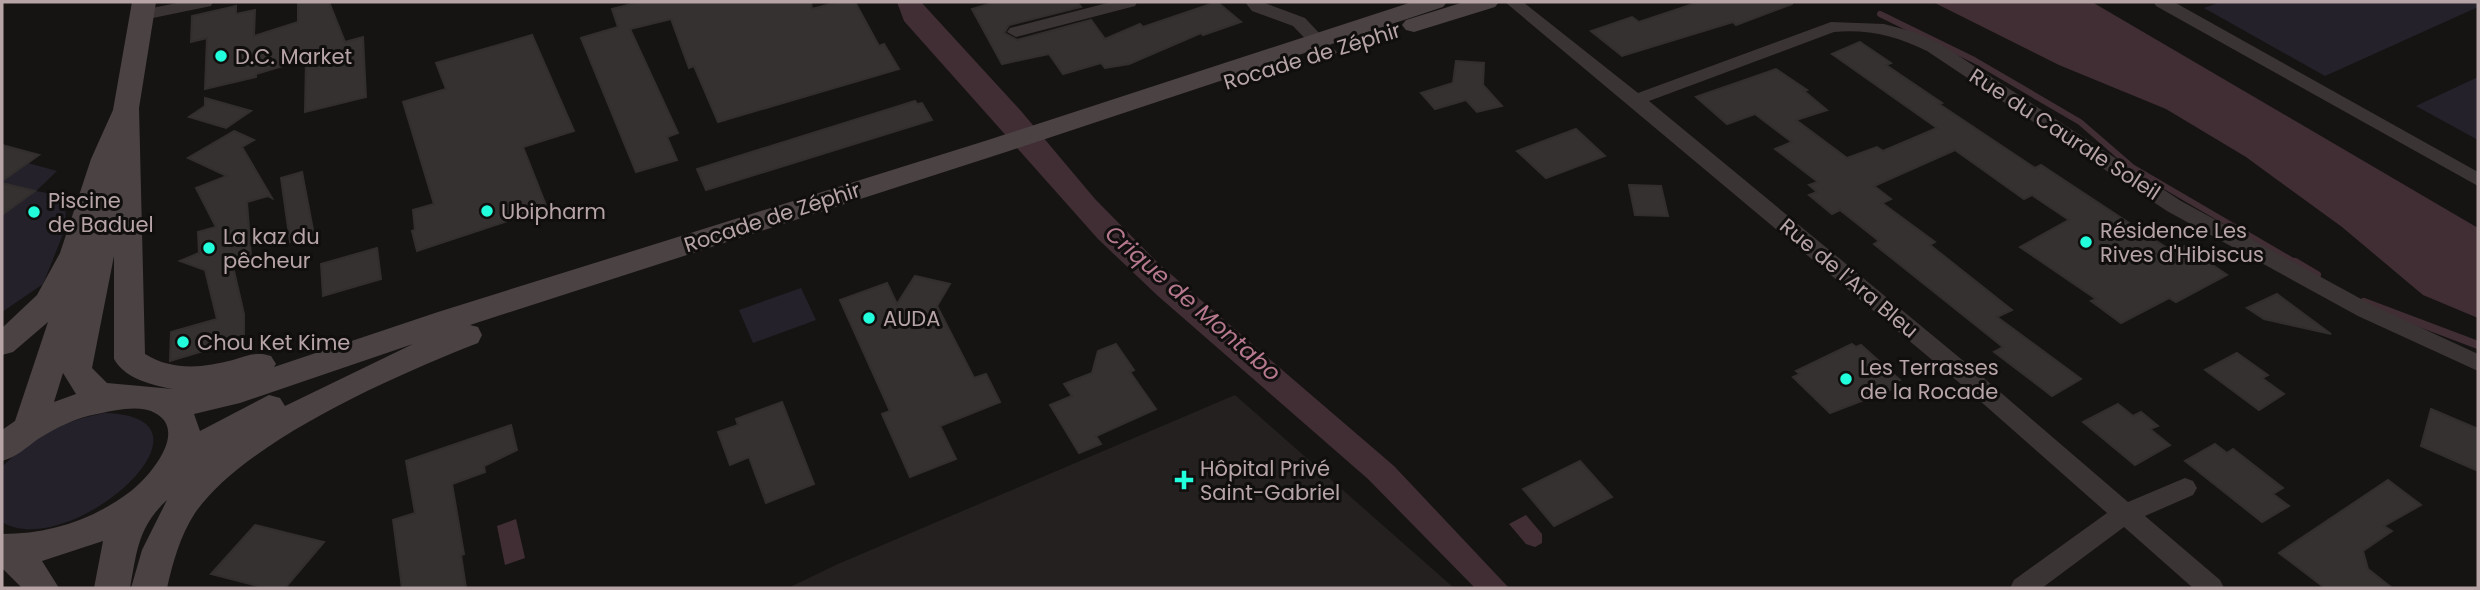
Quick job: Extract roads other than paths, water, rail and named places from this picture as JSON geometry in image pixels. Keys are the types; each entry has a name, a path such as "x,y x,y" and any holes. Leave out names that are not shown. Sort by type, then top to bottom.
{"main road":[{"name":"Rocade de Zéphir","path":"124,397 145,397 162,402 199,401 240,391 449,320 997,146 1435,2"},
{"name":"Rocade de Zéphir","path":"1316,41 1487,2"},
{"path":"124,397 102,395 86,387 76,369 108,221 143,8"},
{"path":"126,108 130,359 144,370 196,380 231,373 474,297 583,269 626,263"},
{"path":"2,344 52,298 72,260 108,145 126,108"},
{"path":"13,438 69,307 126,108"},
{"path":"149,588 152,571 167,534 189,494 216,466 252,439 417,353 500,323 626,263"},
{"name":"Rocade de Zéphir","path":"140,503 172,470 205,444 250,417 449,320"},
{"path":"13,438 61,412 94,401 124,397"},
{"path":"162,402 175,410 182,421 184,436 181,452 172,470"},
{"path":"4,549 27,550 74,539 120,517 140,503"},
{"path":"111,588 121,540 140,503"},
{"path":"4,549 34,576 41,588"}],"street":[{"path":"143,8 205,2"},
{"path":"1016,32 1129,2"},
{"path":"1253,2 1258,7 1299,22 1316,41"},
{"name":"Rue de l'Ara Bleu","path":"1513,2 1636,100 1970,379 2211,588"},
{"path":"2162,2 2478,180"},
{"name":"Rue du Caurale Soleil","path":"1636,100 1831,27 1856,24 1905,33 1933,47 2174,206 2367,312 2478,363"},
{"path":"2023,588 2124,514 2185,488"}],"water":[{"name":"Crique de Montabo","path":"897,2 921,2 1021,111 1095,199 1159,264 1394,466 1509,588 1475,588 1368,479 1158,296 1098,239 904,21"},
{"path":"1933,2 2092,2 2478,228 2478,318 2423,295 2342,227 2246,157 2166,109 2059,65"},
{"path":"1526,515 1542,534 1542,543 1535,547 1526,544 1509,524"},
{"path":"516,519 525,558 505,565 497,526"}],"waterway":[{"path":"1880,14 1974,60 2080,122 2132,167 2298,264"},
{"path":"2295,262 2317,275"},
{"path":"2364,302 2478,345"}],"place":[{"name":"D.C. Market","path":"221,56"},
{"name":"Ubipharm","path":"487,211"},
{"name":"Piscine de Baduel","path":"34,212"},
{"name":"Résidence Les Rives d'Hibiscus","path":"2086,242"},
{"name":"La kaz du pêcheur","path":"209,248"},
{"name":"AUDA","path":"869,318"},
{"name":"Chou Ket Kime","path":"183,342"},
{"name":"Les Terrasses de la Rocade","path":"1846,379"},
{"name":"Hôpital Privé Saint-Gabriel","path":"1184,480"}]}
